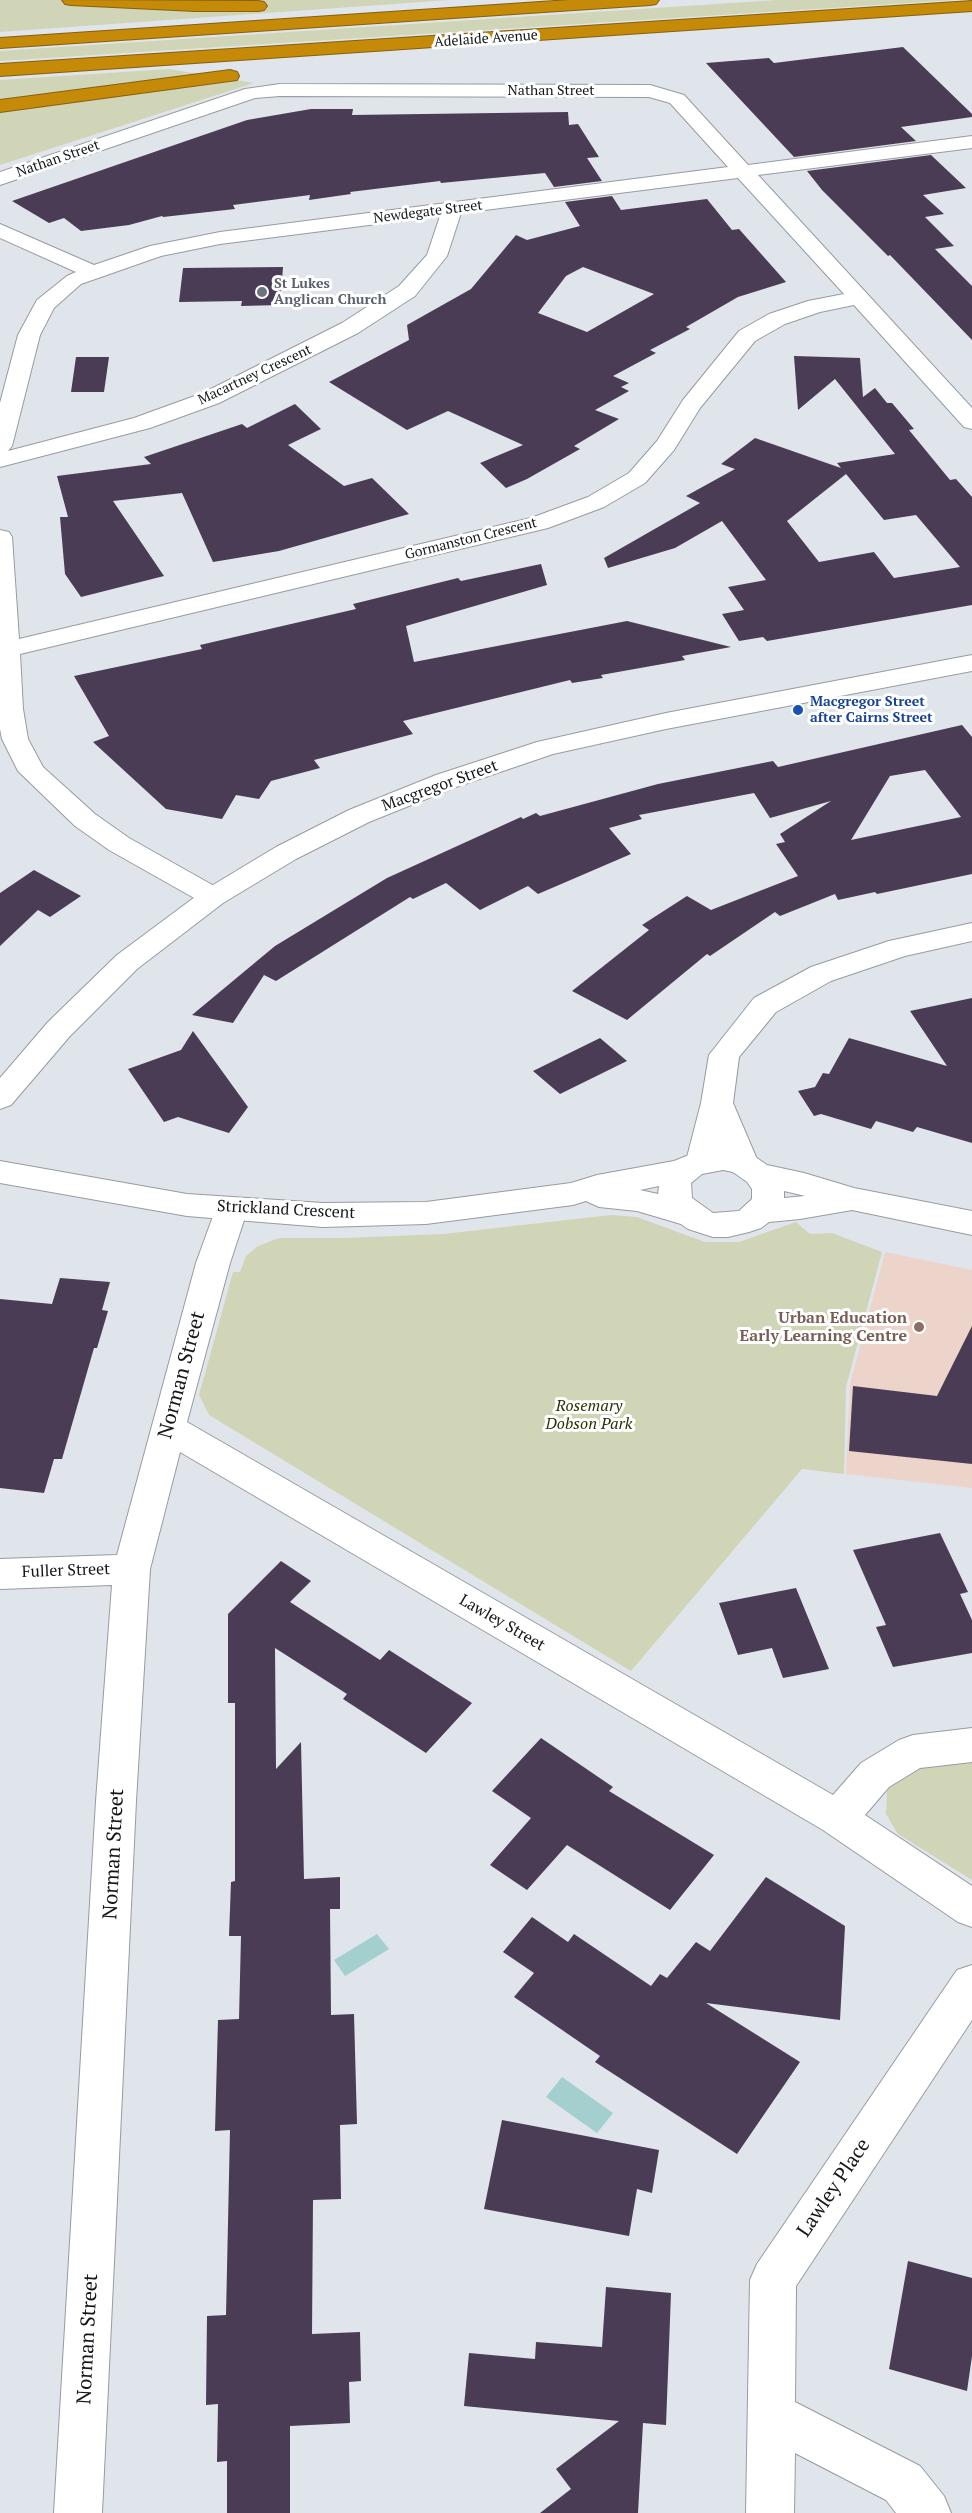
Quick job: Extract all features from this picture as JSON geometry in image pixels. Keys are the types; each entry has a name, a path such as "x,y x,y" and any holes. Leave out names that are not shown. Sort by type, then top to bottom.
{"highway":[{"path":"70,0 195,6 273,6"},
{"path":"306,5 485,0"},
{"name":"Adelaide Avenue","path":"0,43 650,0"},
{"name":"Adelaide Avenue","path":"0,70 972,6"},
{"path":"437,59 827,22 936,8"},
{"path":"0,106 243,75"}],"street":[{"name":"Nathan Street","path":"0,179 252,93 280,90 650,92 677,99 972,422"},
{"name":"Newdegate Street","path":"0,446 29,335 45,305 74,280 158,250 220,238 972,142"},
{"name":"Macartney Crescent","path":"0,460 142,423 201,401 284,363 350,328 407,291 437,256 453,208"},
{"path":"0,230 93,272"},
{"name":"Gormanston Crescent","path":"7,649 539,523 596,502 637,478 659,453 691,405 747,336 777,319 816,306 859,298"},
{"path":"0,537 10,709 15,739 32,771 85,820 119,844 213,897"},
{"name":"Macgregor Street","path":"0,1098 22,1069 92,994 127,962 213,897 286,853 359,816 446,781 546,748 666,721 972,663"},
{"path":"717,1103 728,1134 751,1169 768,1188 768,1199 761,1211 749,1220 728,1225 706,1223 688,1214 679,1205 674,1194 675,1183 692,1166 717,1103 724,1055 765,1005 821,974 899,948 972,932"},
{"path":"692,1166 723,1159 852,1199 972,1223"},
{"name":"Strickland Crescent","path":"0,1172 188,1205 323,1215 426,1213 573,1194 597,1186 692,1166"},
{"name":"Strickland Crescent","path":"573,1194 637,1200 688,1214"},
{"path":"761,1211 800,1208 852,1199"},
{"name":"Norman Street","path":"78,2513 116,1813 132,1569 213,1263 232,1208"},
{"name":"Lawley Street","path":"168,1428 837,1818 972,1909"},
{"name":"Fuller Street","path":"0,1574 132,1569"},
{"path":"837,1818 875,1775 913,1752 972,1745"},
{"name":"Lawley Place","path":"770,2513 773,2280 972,1984"},
{"path":"771,2415 903,2483 927,2513"}],"shaded area":[{"name":"Urban Education Early Learning Centre","path":"885,1252 972,1270 972,1488 846,1474 850,1384"}],"green space":[{"path":"0,0 450,0 0,32"},
{"path":"777,0 956,0 0,61 0,51"},
{"path":"169,69 254,83 0,165 0,80"},
{"name":"Rosemary Dobson Park","path":"611,1215 637,1217 705,1242 739,1242 796,1222 810,1234 832,1233 882,1252 846,1387 844,1474 802,1469 631,1671 209,1415 199,1395 233,1272 240,1272 246,1256 258,1246 279,1238 443,1234"},
{"path":"972,1756 972,1880 898,1834 886,1814 887,1792 892,1782 906,1771"}],"water":[{"path":"377,1934 389,1949 345,1976 334,1960"},
{"path":"562,2077 613,2113 597,2133 546,2097"}],"building":[{"path":"903,47 972,114 972,117 901,127 916,141 794,157 706,63 769,58 774,63"},
{"path":"311,109 353,109 352,115 568,112 569,125 578,124 599,157 587,158 602,181 554,187 545,173 441,183 440,181 350,192 351,194 309,200 310,195 233,205 235,209 162,216 129,225 81,231 64,218 49,223 12,201 247,120"},
{"path":"931,155 966,188 923,195 944,214 925,217 954,246 935,249 972,286 972,340 890,255 888,256 822,190 807,171"},
{"path":"612,196 621,210 707,199 732,230 739,229 786,282 738,297 686,327 690,329 650,350 656,353 613,376 629,383 621,387 629,391 595,410 619,419 574,446 580,449 527,479 506,488 480,463 523,445 448,411 407,430 329,382 409,340 407,325 471,289 516,235 527,240 580,226 565,202","holes":["583,267 654,294 587,332 538,313 566,276"]},
{"name":"St Lukes Anglican Church","path":"283,267 280,305 241,306 242,301 179,302 183,268"},
{"path":"794,356 860,358 863,397 875,388 887,403 892,403 914,429 909,430 950,480 956,479 972,497 972,605 767,641 763,637 739,641 722,614 744,610 728,587 766,580 722,521 675,548 608,568 604,558 700,503 686,496 735,469 721,464 755,438 841,468 837,463 895,454 835,379 798,410","holes":["846,474 884,520 916,515 960,567 894,578 874,552 819,562 787,521"]},
{"path":"76,357 109,357 104,392 71,392"},
{"path":"295,404 321,429 288,445 344,486 372,478 409,514 279,551 213,562 182,493 113,501 164,576 81,597 65,574 60,517 68,517 57,476 151,464 144,457 242,424 247,428"},
{"path":"541,564 547,585 406,626 414,662 627,621 731,647 682,656 685,660 601,675 603,678 572,683 570,680 403,721 413,734 314,760 320,768 271,781 259,799 236,795 222,819 166,809 93,742 109,736 74,676 202,649 200,645 356,609 353,604 458,578 461,581"},
{"path":"962,725 972,737 972,874 838,900 835,894 780,916 775,912 710,956 707,954 627,1020 572,991 649,930 642,925 687,896 711,910 798,876 776,844 785,842 780,834 831,801 770,818 754,793 639,815 642,819 609,828 631,854 538,894 528,886 480,910 446,883 413,899 410,897 276,981 264,975 233,1023 192,1015 275,946 387,878 521,817 523,819 536,813 540,816 658,784 773,761 778,767","holes":["925,770 961,817 851,840 890,776"]},
{"path":"34,870 81,896 50,917 38,910 0,946 0,893"},
{"path":"972,998 972,1143 917,1127 913,1132 876,1121 871,1129 821,1114 814,1116 798,1091 815,1087 823,1073 829,1074 849,1038 947,1066 910,1011"},
{"path":"193,1031 248,1107 229,1133 178,1117 164,1122 128,1069 181,1050"},
{"path":"600,1038 627,1061 560,1094 533,1071"},
{"path":"60,1278 110,1282 102,1310 108,1311 97,1348 94,1348 62,1459 54,1459 44,1493 0,1488 0,1299 52,1304"},
{"path":"972,1326 972,1464 849,1451 853,1386 937,1396"},
{"path":"940,1533 968,1592 960,1594 972,1620 972,1653 893,1667 876,1627 886,1625 853,1550"},
{"path":"281,1561 311,1581 290,1602 380,1660 389,1650 472,1703 426,1753 343,1699 347,1694 275,1648 276,1769 301,1742 304,1879 340,1877 340,1909 330,1909 331,2015 354,2014 357,2124 340,2125 341,2199 313,2200 312,2334 360,2332 361,2381 349,2382 350,2423 290,2426 290,2513 227,2513 227,2461 217,2462 218,2404 206,2405 207,2316 226,2315 230,2130 215,2131 218,2020 239,2019 241,1936 229,1936 231,1882 235,1881 235,1703 228,1703 228,1614"},
{"path":"796,1588 829,1669 783,1678 772,1648 738,1655 719,1603"},
{"path":"541,1738 613,1787 609,1791 714,1855 670,1910 567,1845 527,1890 490,1865 531,1818 492,1791"},
{"path":"766,1877 845,1926 840,2020 706,2003 800,2062 737,2154 595,2062 600,2056 514,1997 534,1973 503,1952 532,1917 568,1942 574,1934 651,1986 660,1974 667,1978 696,1942 710,1951"},
{"path":"502,2120 659,2150 652,2193 637,2189 629,2236 484,2209"},
{"path":"908,2261 972,2278 972,2356 967,2391 889,2369"},
{"path":"606,2287 671,2293 666,2425 643,2423 638,2513 540,2513 571,2489 556,2469 619,2421 464,2406 469,2353 535,2359 536,2342 602,2347"}],"place":[{"name":"St Lukes Anglican Church","path":"262,292"},
{"name":"Macgregor Street after Cairns Street","path":"798,710"},
{"name":"Urban Education Early Learning Centre","path":"919,1327"}]}
